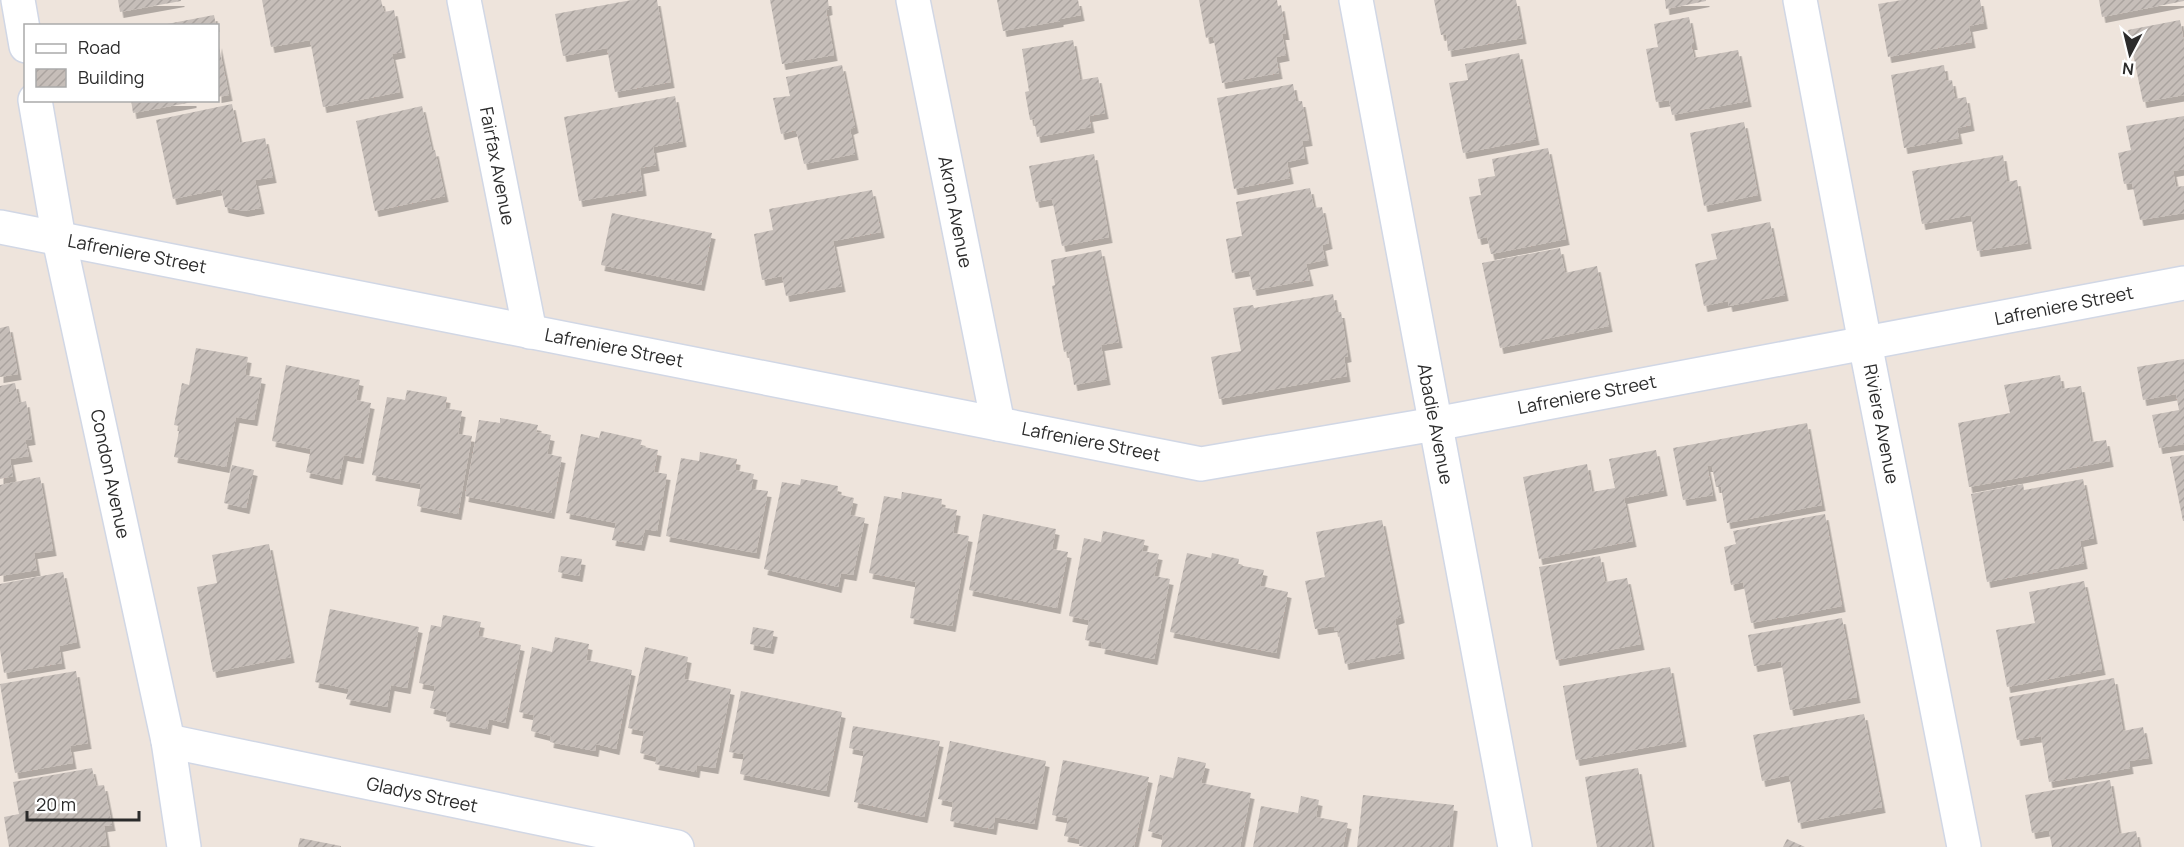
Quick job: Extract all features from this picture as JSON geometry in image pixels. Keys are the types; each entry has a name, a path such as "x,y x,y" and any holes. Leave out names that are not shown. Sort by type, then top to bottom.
{"street":[{"path":"18,0 24,34"},
{"name":"Fairfax Avenue","path":"464,0 530,332"},
{"name":"Akron Avenue","path":"912,0 998,424"},
{"name":"Abadie Avenue","path":"1356,0 1515,847"},
{"name":"Riviere Avenue","path":"1800,0 1964,847"},
{"name":"Condon Avenue","path":"35,102 58,239 168,741 184,847"},
{"name":"Lafreniere Street","path":"0,227 1201,464 1435,424 2184,283"},
{"name":"Gladys Street","path":"168,741 677,847"}],"building":[{"path":"118,0 181,0 181,1 120,12"},
{"path":"262,0 381,0 384,12 394,10 402,52 392,54 400,92 323,107 310,40 271,47"},
{"path":"632,0 657,0 671,82 615,92 607,48 563,56 555,14"},
{"path":"770,0 828,0 829,9 826,10 834,55 782,64"},
{"path":"997,0 1078,0 1081,15 1003,31"},
{"path":"1199,0 1277,0 1278,6 1281,5 1286,34 1282,34 1286,55 1276,57 1279,73 1222,83 1213,36 1206,38"},
{"path":"1434,0 1516,0 1523,38 1448,51 1446,34 1441,35"},
{"path":"1665,0 1706,0 1706,1 1666,9"},
{"path":"1902,0 1980,0 1984,23 1969,26 1972,42 1888,57 1878,4"},
{"path":"2099,0 2184,0 2184,1 2102,17"},
{"path":"214,15 216,24 167,24"},
{"path":"1689,17 1694,58 1738,50 1748,101 1672,115 1669,100 1656,102 1646,49 1658,47 1654,24"},
{"path":"2180,20 2184,42 2184,95 2143,102 2128,30"},
{"path":"1073,40 1080,80 1098,77 1105,113 1089,116 1091,127 1037,137 1034,119 1030,120 1025,92 1029,91 1022,49"},
{"path":"219,47 229,95 219,97"},
{"path":"1519,53 1536,139 1463,153 1449,83 1468,80 1465,64"},
{"path":"842,65 855,127 850,129 855,154 804,164 796,130 781,134 773,98 790,96 786,77"},
{"path":"1944,65 1946,81 1952,80 1955,99 1966,97 1971,125 1957,128 1959,138 1904,148 1891,75"},
{"path":"1293,84 1296,101 1302,101 1309,140 1302,141 1305,158 1287,162 1290,178 1234,189 1217,98"},
{"path":"675,96 683,141 653,147 656,165 640,168 643,190 579,201 564,117"},
{"path":"131,102 193,102 133,113"},
{"path":"232,104 240,143 265,138 273,177 255,180 261,208 244,211 225,207 221,189 173,199 156,120"},
{"path":"422,106 445,196 375,211 356,121"},
{"path":"2184,116 2184,169 2173,171 2176,187 2184,186 2184,213 2140,220 2132,183 2124,184 2118,153 2131,150 2126,126"},
{"path":"1744,122 1758,195 1704,206 1690,133"},
{"path":"1548,148 1566,239 1491,254 1487,237 1478,239 1469,197 1481,195 1478,179 1495,176 1492,159"},
{"path":"1094,154 1109,237 1062,246 1052,199 1036,202 1029,166"},
{"path":"2003,155 2007,182 2017,180 2028,243 1977,251 1971,215 1922,224 1912,171"},
{"path":"1310,188 1314,208 1322,207 1329,243 1322,245 1325,260 1306,264 1310,280 1253,290 1249,270 1232,273 1226,239 1242,236 1236,202"},
{"path":"872,190 881,232 833,241 842,286 786,296 782,276 762,280 754,234 773,230 769,209"},
{"path":"612,213 712,233 701,285 601,265"},
{"path":"1770,222 1785,295 1729,306 1728,301 1704,306 1695,264 1717,259 1711,234"},
{"path":"1560,248 1565,273 1597,266 1609,326 1500,348 1482,263"},
{"path":"1101,250 1119,342 1101,345 1107,379 1074,385 1068,351 1064,352 1052,286 1055,285 1051,260"},
{"path":"1333,294 1336,312 1341,312 1348,356 1344,357 1347,376 1219,399 1211,357 1241,351 1233,308 1253,305 1254,308"},
{"path":"9,326 18,374 0,377 0,328"},
{"path":"196,348 248,357 245,375 262,378 254,420 236,417 226,467 174,457 180,426 174,425 182,383 189,385"},
{"path":"2184,359 2184,444 2159,448 2152,415 2179,410 2176,394 2143,400 2137,367"},
{"path":"286,365 360,380 356,400 371,403 360,458 344,455 339,479 306,472 311,449 272,441"},
{"path":"2060,375 2062,389 2081,386 2091,442 2106,440 2110,461 1969,487 1958,423 2010,413 2004,385"},
{"path":"15,383 19,403 26,401 32,439 25,440 29,456 10,459 13,476 0,479 0,386"},
{"path":"407,390 447,397 445,408 462,411 458,434 472,436 458,514 417,506 421,484 372,475 387,397 405,400"},
{"path":"500,418 538,425 536,432 551,435 547,454 562,457 551,513 465,496 479,420 500,423"},
{"path":"1807,423 1822,505 1727,523 1721,487 1716,487 1712,466 1707,466 1713,495 1683,500 1673,448"},
{"path":"601,431 642,440 640,446 658,450 654,472 667,474 657,531 645,529 641,545 612,540 616,523 566,513 581,434 599,438"},
{"path":"1656,450 1664,490 1624,498 1633,541 1539,559 1523,477 1587,464 1592,492 1615,488 1609,459"},
{"path":"700,452 737,459 735,470 754,474 751,489 768,491 756,553 666,536 681,458 699,461"},
{"path":"2184,455 2184,521 2183,521 2170,457"},
{"path":"232,465 254,470 246,508 224,503"},
{"path":"40,477 53,550 34,553 37,570 0,576 0,485"},
{"path":"801,479 838,486 837,494 854,498 850,515 865,518 853,575 841,573 838,587 764,569 782,482 800,485"},
{"path":"2083,479 2094,538 2080,541 2084,563 1987,582 1971,494 2023,484 2024,490"},
{"path":"902,492 942,499 941,507 957,510 953,533 969,536 952,626 910,618 916,582 869,573 884,496 901,499"},
{"path":"983,514 1056,529 1052,549 1068,552 1057,608 969,590"},
{"path":"1825,514 1842,606 1751,623 1743,582 1731,585 1724,547 1736,544 1733,531"},
{"path":"1382,520 1401,617 1395,619 1401,653 1345,664 1338,630 1335,631 1334,626 1315,629 1305,581 1325,577 1316,532"},
{"path":"1103,531 1145,540 1142,551 1159,554 1154,576 1170,579 1154,659 1101,648 1102,643 1085,640 1089,620 1069,616 1084,538 1101,542"},
{"path":"269,544 291,657 213,672 197,587 217,583 212,555"},
{"path":"1187,553 1211,558 1212,553 1239,559 1238,565 1264,570 1260,586 1288,592 1276,653 1170,632"},
{"path":"561,556 582,559 579,576 558,572"},
{"path":"1600,556 1605,582 1627,578 1641,644 1556,660 1539,567"},
{"path":"63,572 77,642 59,646 62,663 4,673 0,650 0,584"},
{"path":"2084,581 2102,669 2007,687 1996,630 2035,623 2029,592"},
{"path":"330,609 419,627 407,688 391,685 387,707 346,699 349,689 315,682"},
{"path":"443,615 481,622 478,636 521,645 505,723 489,719 487,729 446,721 447,712 430,708 435,686 419,683 431,625 441,627"},
{"path":"1842,618 1857,697 1790,710 1781,661 1754,666 1748,635"},
{"path":"753,627 774,631 770,648 750,644"},
{"path":"555,637 589,644 586,660 632,670 616,749 596,744 595,751 550,742 551,736 531,731 534,715 519,712 532,647 552,652"},
{"path":"645,647 688,657 684,679 731,689 715,768 697,765 696,772 655,764 657,757 640,753 644,731 628,728"},
{"path":"1670,667 1683,741 1576,760 1563,686"},
{"path":"76,671 88,743 70,746 73,763 15,773 0,684"},
{"path":"2114,678 2123,731 2143,727 2149,758 2129,761 2130,768 2049,782 2041,736 2017,740 2009,697"},
{"path":"741,691 842,712 826,791 740,774 744,754 729,752"},
{"path":"1864,714 1882,807 1798,823 1789,775 1762,781 1753,735"},
{"path":"853,726 940,741 924,817 854,802 864,751 849,748"},
{"path":"950,741 1046,761 1034,824 995,817 993,829 950,821 953,802 938,799"},
{"path":"1178,757 1206,763 1201,783 1251,793 1240,847 1161,847 1163,835 1148,831 1160,775 1173,778"},
{"path":"1063,760 1149,777 1134,847 1079,846 1080,839 1064,836 1068,818 1052,815"},
{"path":"92,768 96,786 104,785 112,825 104,826 107,845 9,847 4,817 19,814 13,782"},
{"path":"1638,768 1652,847 1597,847 1585,777"},
{"path":"2110,780 2119,834 2136,831 2139,847 2052,847 2049,830 2032,833 2025,795"},
{"path":"1363,795 1454,805 1449,847 1357,847"},
{"path":"1301,796 1319,800 1316,817 1348,823 1343,847 1253,847 1261,806 1298,813"},
{"path":"300,838 341,846 341,847 298,847"},
{"path":"1787,839 1805,847 1783,847"}]}
